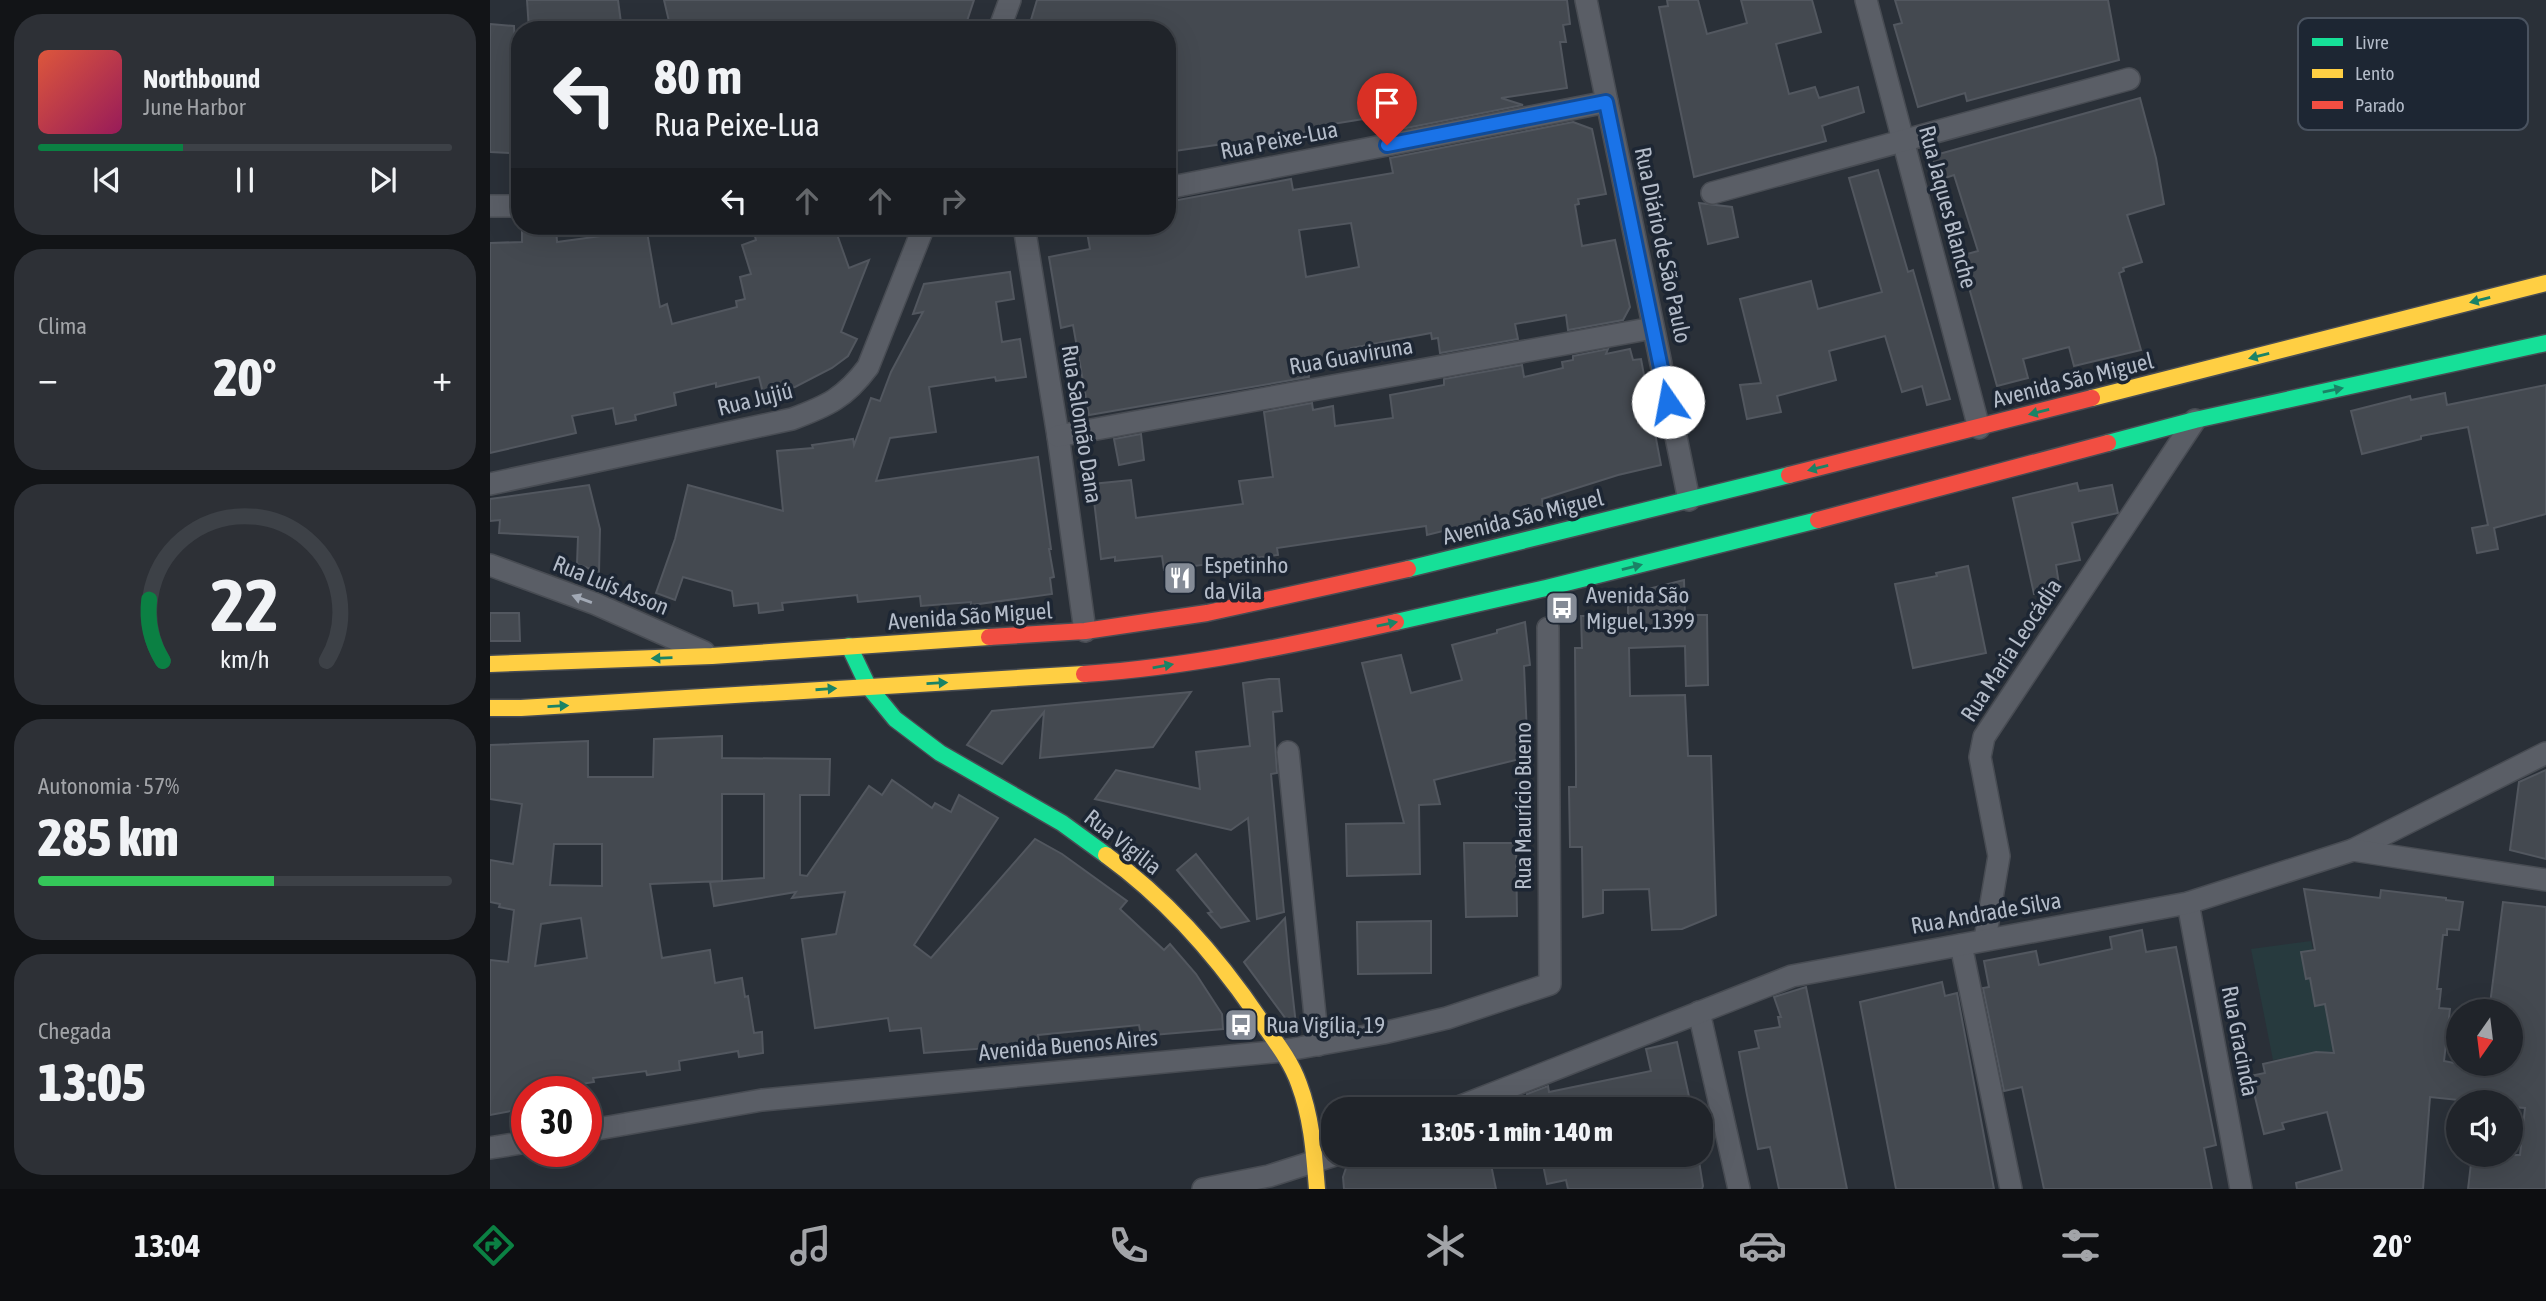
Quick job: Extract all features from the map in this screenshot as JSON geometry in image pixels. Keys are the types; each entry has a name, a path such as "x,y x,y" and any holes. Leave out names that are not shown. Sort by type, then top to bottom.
{"main road":[{"name":"Avenida São Miguel","path":"490,664 712,656 1085,631 1207,613 1337,586 1689,500 2546,283"},
{"path":"490,708 1145,669 1292,645 1703,550 2195,420 2546,343"},
{"name":"Rua Vigilia","path":"849,646 868,686 895,719 940,752 1062,823 1124,868 1179,917 1227,971 1282,1051 1299,1083 1312,1129 1317,1189"}],"street":[{"path":"1002,21 1010,0"},
{"name":"Rua Diário de São Paulo","path":"1586,0 1689,500"},
{"name":"Rua Jaques Blanche","path":"1866,0 1979,428"},
{"path":"1712,193 2129,79"},
{"name":"Rua Peixe-Lua","path":"1176,186 1606,102"},
{"path":"490,206 511,206"},
{"name":"Rua Jujiú","path":"490,484 792,419 826,407 853,387 868,367 920,235"},
{"name":"Rua Salomão Dana","path":"1025,235 1058,436 1085,631"},
{"name":"Rua Guaviruna","path":"1058,436 1653,328"},
{"name":"Rua Maria Leocádia","path":"1985,939 1998,869 1997,844 1980,757 1984,737 2195,420"},
{"name":"Rua Luís Asson","path":"490,565 596,604 712,656"},
{"name":"Rua Maurício Bueno","path":"1548,628 1550,984"},
{"path":"1288,752 1318,1045"},
{"path":"2353,850 2546,753"},
{"name":"Rua Andrade Silva","path":"1484,1097 1792,975 2188,904 2353,850 2546,880"},
{"name":"Rua Gracinda","path":"2188,904 2241,1189"},
{"path":"1961,944 2011,1189"},
{"name":"Avenida Buenos Aires","path":"602,1128 762,1100 1282,1051 1447,1018 1550,984"},
{"path":"1699,1012 1739,1189"},
{"path":"490,1148 511,1145"},
{"path":"1203,1189 1269,1176 1321,1161"}],"green space":[{"path":"2311,941 2335,1051 2273,1060 2251,949"}],"building":[{"path":"527,0 618,0 621,21 528,21"},
{"path":"664,0 974,0 967,21 669,21"},
{"path":"1037,0 1567,0 1570,24 1563,25 1566,42 1560,42 1567,88 1501,98 1523,105 1386,132 1385,128 1377,129 1376,117 1320,126 1321,130 1176,151 1176,21 1031,21"},
{"path":"1667,0 1698,0 1707,34 1747,23 1741,0 1812,0 1821,32 1776,44 1789,94 1815,87 1819,98 1858,87 1864,112 1822,126 1826,141 1694,177 1659,7 1668,6"},
{"path":"1895,0 2108,0 2119,60 1967,101 1965,93 1918,107 1894,25 1902,23"},
{"path":"490,24 511,26 511,153 490,152"},
{"path":"2140,98 2156,158 2164,204 2127,215 2142,262 2123,268 2124,271 2119,273 2141,350 2074,366 2069,347 2023,359 2028,378 1997,386 1960,256 1978,251 1954,175 1939,180 1932,156"},
{"path":"1573,122 1592,129 1606,194 1578,199 1579,204 1575,205 1582,246 1615,240 1630,307 1623,320 1568,330 1566,315 1515,324 1518,339 1440,353 1438,338 1432,339 1431,333 1351,348 1352,354 1307,364 1309,377 1089,415 1073,325 1061,328 1049,257 1090,249 1088,235 1176,235 1176,200 1291,179 1293,190 1393,173 1390,158","holes":["1351,223 1359,267 1306,277 1299,230"]},
{"path":"1878,170 1908,272 1913,270 1950,399 1927,405 1922,386 1902,392 1885,336 1829,351 1836,380 1777,396 1781,412 1747,419 1740,385 1761,383 1740,299 1811,281 1818,309 1882,292 1849,178"},
{"path":"1699,203 1732,207 1738,237 1708,244"},
{"path":"522,235 557,235 557,242 609,235 648,235 660,307 667,304 672,324 737,307 736,301 745,299 740,277 751,274 742,245 756,240 755,235 837,235 849,268 869,260 841,332 857,339 848,356 832,368 795,387 763,393 759,377 716,387 716,383 674,393 676,405 635,415 636,420 616,424 613,408 572,416 576,433 490,453 490,243 522,242"},
{"path":"1010,272 1014,299 996,302 1002,342 1020,339 1026,377 996,381 995,377 929,387 936,432 890,438 876,481 1038,457 1054,577 1050,578 1052,594 971,605 971,602 921,606 920,596 858,602 857,595 782,603 783,610 759,613 758,603 734,606 732,591 683,577 675,600 656,593 675,539 688,485 783,511 777,451 813,448 812,445 853,439 854,445 871,398 880,401 891,372 923,312 913,314 924,284"},
{"path":"1608,349 1606,354 1630,349 1633,360 1641,359 1661,465 1618,475 1542,499 1543,506 1427,535 1426,526 1277,548 1278,555 1164,570 1162,556 1115,561 1115,557 1101,559 1092,484 1131,480 1136,518 1243,504 1239,481 1273,477 1264,412 1312,403 1313,410 1333,406 1335,426 1393,418 1390,395 1444,385 1444,379 1522,365 1524,377 1563,368 1562,362 1573,360 1573,356"},
{"path":"2546,385 2546,514 2494,528 2498,549 2477,553 2472,528 2488,525 2468,427 2421,436 2421,439 2362,454 2351,411 2410,396 2411,400 2445,393 2447,405"},
{"path":"1141,434 1144,460 1119,465 1114,439"},
{"path":"2077,483 2079,491 2112,485 2118,513 2072,523 2080,560 2056,565 2060,591 2034,594 2013,498"},
{"path":"589,485 600,529 599,572 577,564 578,537 499,533 500,520 490,521 490,499"},
{"path":"1968,566 1986,653 1913,668 1895,584 1937,576 1936,573"},
{"path":"1684,580 1685,615 1707,615 1708,685 1686,686 1685,646 1629,648 1630,696 1685,695 1688,756 1711,756 1716,915 1682,929 1652,930 1649,889 1603,890 1603,913 1583,917 1582,847 1570,847 1569,787 1576,787 1575,648 1582,648 1581,616 1628,616 1628,594"},
{"path":"490,613 519,613 520,641 490,641"},
{"path":"1525,622 1530,665 1524,666 1528,757 1434,780 1440,804 1419,805 1420,874 1347,876 1346,824 1404,823 1362,663 1401,655 1411,693 1462,680 1452,645"},
{"path":"1279,679 1282,711 1273,712 1277,773 1271,774 1284,912 1257,919 1248,818 1231,830 1095,799 1116,770 1200,789 1196,752 1250,746 1243,683"},
{"path":"1191,692 1153,747 1040,758 1044,712 1002,764 967,745 992,711"},
{"path":"722,736 722,758 830,759 829,795 800,795 800,875 807,876 869,786 882,795 892,780 932,808 935,803 951,812 959,795 998,818 914,945 931,958 1035,839 1062,854 1127,901 1120,909 1164,950 1170,944 1196,974 1222,1014 1223,1029 1141,1036 1139,1025 1038,1035 1039,1044 924,1053 921,1028 890,1031 888,1018 815,1028 802,939 836,934 845,892 792,898 796,892 714,906 710,882 764,878 764,794 722,794 722,881 650,884 662,958 710,950 715,983 742,978 754,1033 762,1032 763,1053 739,1057 738,1051 679,1061 680,1070 647,1075 646,1071 602,1077 511,1076 511,1111 490,1115 490,960 508,962 514,910 490,902 490,860 513,864 522,804 490,799 490,745 588,741 588,777 653,777 654,739","holes":["554,844 602,844 602,886 550,885","581,918 587,958 535,966 541,924"]},
{"path":"2546,770 2546,859 2510,850 2519,782"},
{"path":"1464,843 1516,843 1517,916 1466,917"},
{"path":"1196,854 1249,921 1221,928 1208,913 1212,912 1177,870"},
{"path":"2304,889 2380,898 2381,890 2463,902 2459,930 2447,929 2447,935 2443,935 2437,989 2441,989 2439,1008 2446,1009 2446,1076 2524,1076 2524,999 2491,999 2503,902 2546,907 2546,1189 2468,1189 2471,1167 2523,1167 2523,1090 2446,1090 2446,1099 2430,1097 2423,1189 2297,1189 2296,1183 2342,1170 2327,1112 2282,1123 2284,1129 2264,1134 2250,1076 2265,1073 2263,1064 2316,1052 2334,1053 2325,1004 2315,1006 2310,978 2306,979 2301,952 2315,950"},
{"path":"1285,918 1289,962 1297,1034 1244,962"},
{"path":"1431,921 1431,973 1358,974 1357,922"},
{"path":"2142,930 2146,952 2176,947 2216,1145 2204,1148 2212,1189 2044,1189 2022,1087 2004,1091 1983,988 1989,987 1984,961 2036,951 2039,965 2112,949 2110,937"},
{"path":"1942,982 1945,996 1957,993 1994,1189 1896,1189 1860,1002"},
{"path":"1806,987 1847,1189 1779,1189 1770,1147 1758,1149 1747,1095 1739,1052 1759,1048 1755,1031 1780,1027 1778,1017 1781,1017 1774,997"},
{"path":"1677,1042 1689,1097 1524,1097 1548,1086 1549,1092 1651,1071 1646,1049"},
{"path":"1346,1167 1491,1167 1496,1189 1344,1189 1343,1177"},
{"path":"1543,1167 1700,1167 1703,1186 1702,1189 1568,1189 1566,1180 1547,1184"}],"traffic: fast":[{"path":"2108,443 2195,420 2546,343"},
{"path":"1408,569 1789,475"},
{"path":"1396,622 1546,588 1818,520"},
{"path":"849,646 868,686 895,719 940,753 1062,823 1106,855"}],"traffic: slow":[{"path":"2092,398 2546,283"},
{"path":"490,664 712,656 989,637"},
{"path":"490,708 1084,674"},
{"path":"1106,855 1129,872 1191,931 1245,997 1282,1051 1296,1076 1307,1110 1317,1189"}],"traffic: jam":[{"path":"1789,475 2092,398"},
{"path":"1818,520 2108,443"},
{"path":"989,637 1085,631 1207,613 1408,569"},
{"path":"1084,674 1202,661 1396,622"}],"place":[{"name":"Espetinho da Vila","path":"1180,578"},
{"name":"Avenida São Miguel, 1399","path":"1562,608"},
{"name":"Rua Vigília, 19","path":"1241,1025"}],"route":[{"path":"1387,145 1606,102 1668,402"}]}
